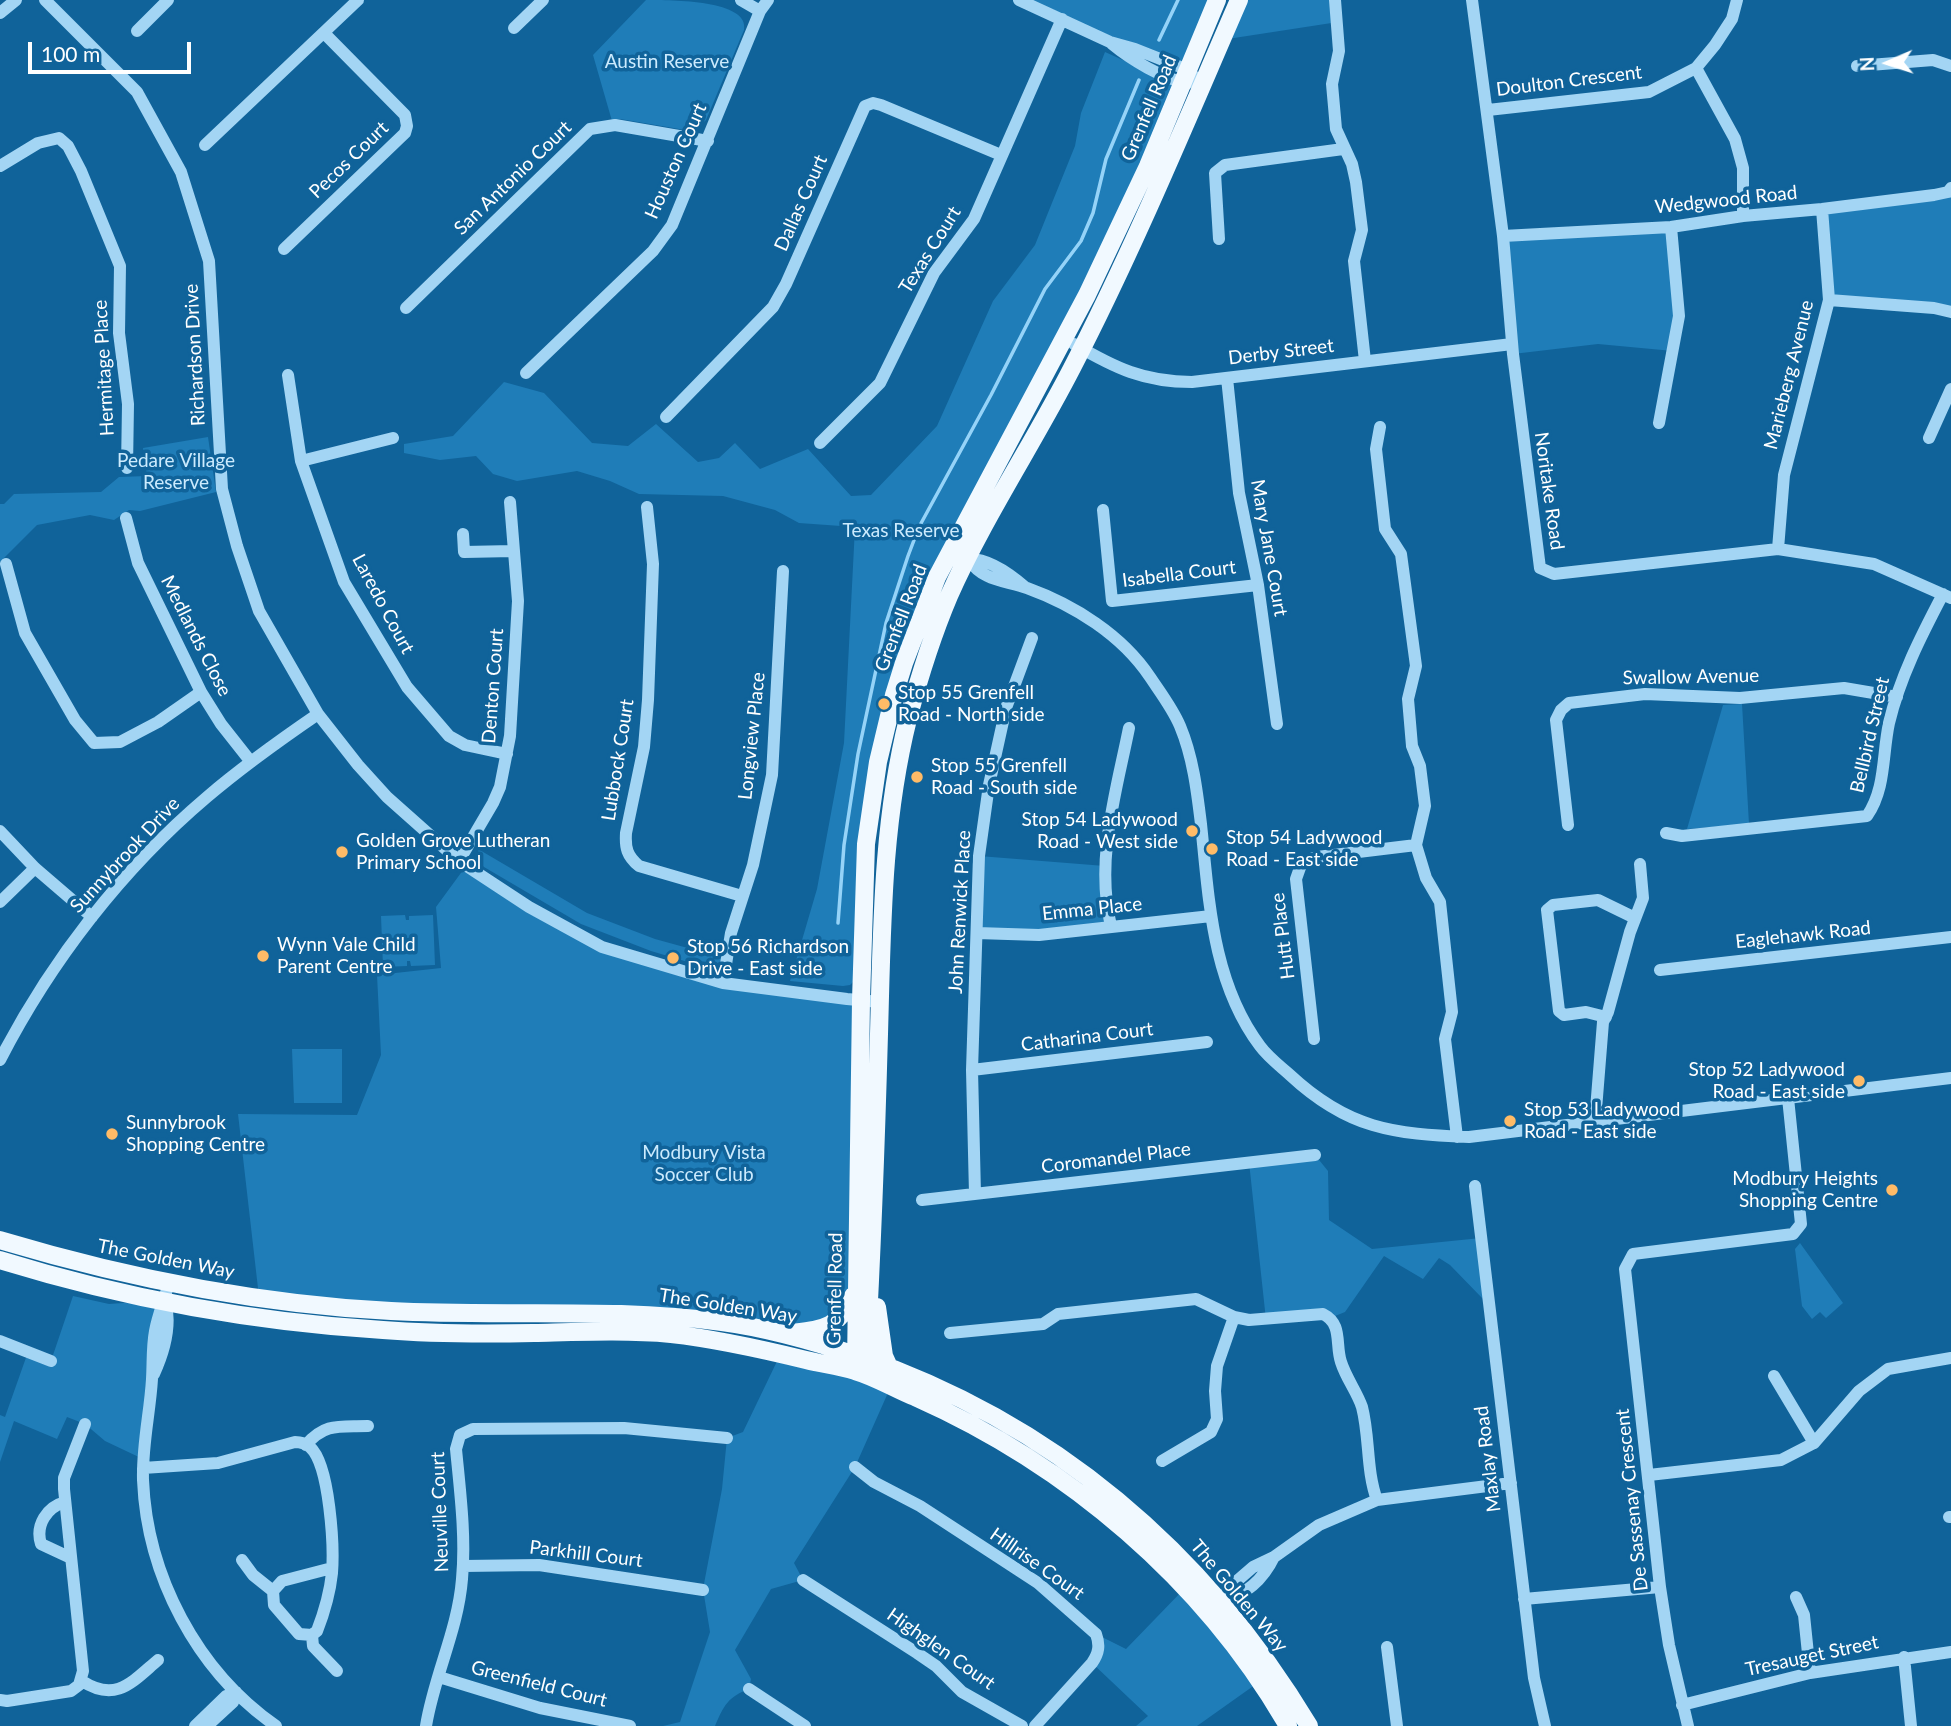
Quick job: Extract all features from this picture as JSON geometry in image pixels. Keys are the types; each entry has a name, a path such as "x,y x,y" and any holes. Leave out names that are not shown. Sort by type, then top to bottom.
{"main road":[{"name":"Grenfell Road","path":"859,1361 855,1290 866,844 878,762 904,663 950,551 1065,339 1148,166 1217,0"},
{"name":"Grenfell Road","path":"859,1361 871,1269 876,1183 888,823 899,757 927,656 949,597 1082,349 1143,223 1239,0"},
{"path":"950,551 968,559"},
{"name":"The Golden Way","path":"0,1240 242,1315 383,1330 672,1335 889,1367 940,1388 1005,1421 1079,1470 1155,1532 1214,1608 1283,1682 1309,1726"},
{"name":"The Golden Way","path":"0,1259 113,1290 252,1296 352,1308 479,1314 645,1314 723,1322 785,1334 859,1361 985,1431 1082,1495 1214,1608 1288,1726"},
{"path":"871,1269 884,1356 889,1367"},
{"path":"785,1334 814,1330 835,1323 844,1314 855,1290"}],"street":[{"path":"0,13 16,0"},
{"name":"Richardson Drive","path":"45,0 137,92 181,173 209,261 222,489 237,546 259,611 318,714 387,797 459,861 529,907 602,947 723,983 880,1002"},
{"path":"137,31 168,0"},
{"path":"205,145 358,0"},
{"path":"514,28 542,0"},
{"path":"741,0 760,11"},
{"name":"Houston Court","path":"526,373 653,251 672,225 760,11 768,0"},
{"path":"1019,0 1110,42 1130,59 1185,76 1202,85"},
{"path":"1335,0 1339,51 1332,84 1336,129 1352,164 1362,230 1354,261 1364,361"},
{"name":"Noritake Road","path":"1472,0 1488,110 1512,344 1540,568 1553,574 1778,549 1874,564 1947,596"},
{"name":"Doulton Crescent","path":"1488,110 1649,92 1696,68 1732,19 1737,0"},
{"name":"Texas Court","path":"820,443 880,383 934,273 974,219 1062,19"},
{"name":"Pecos Court","path":"284,249 405,133 407,126 405,115 325,34"},
{"path":"1857,66 1933,60 1951,66"},
{"path":"1696,68 1735,139 1743,168 1744,216"},
{"name":"Dallas Court","path":"666,418 773,307 786,284 865,106 873,103 881,105 1001,155"},
{"name":"San Antonio Court","path":"406,308 590,129 615,125 708,141"},
{"name":"Hermitage Place","path":"0,166 37,143 59,138 68,146 81,171 120,266 119,333 128,404 127,468"},
{"path":"1219,239 1215,173 1224,165 1343,149"},
{"name":"Wedgwood Road","path":"1503,236 1671,227 1744,216 1934,195 1948,192 1951,188"},
{"name":"Marieberg Avenue","path":"1778,549 1784,475 1829,300 1822,209"},
{"path":"1659,423 1679,316 1671,227"},
{"path":"1829,300 1934,308 1951,312"},
{"name":"Derby Street","path":"1065,339 1129,373 1151,379 1192,382 1512,344"},
{"name":"Laredo Court","path":"288,375 301,461 344,582 407,687 449,736 465,745 507,754"},
{"name":"Mary Jane Court","path":"1227,378 1239,493 1258,585 1277,724"},
{"path":"1929,438 1951,388"},
{"path":"1380,427 1376,449 1385,529 1401,554 1416,666 1408,699 1412,746 1420,766 1424,806 1416,845 1426,878 1440,902 1452,1013 1445,1039 1457,1136"},
{"path":"301,461 393,438"},
{"name":"Denton Court","path":"459,861 500,787 510,736 518,601 510,502"},
{"name":"Lubbock Court","path":"647,507 653,564 649,700 644,747 625,848 630,859 639,866 742,896"},
{"name":"Isabella Court","path":"1104,510 1112,601 1258,585"},
{"name":"Medlands Close","path":"126,518 138,563 201,692 220,724 251,762"},
{"path":"463,534 464,552 513,551"},
{"path":"968,559 976,570 1007,585 1026,588 1074,610 1111,634 1147,673 1180,726 1196,780 1211,916 1233,1002 1261,1047 1308,1091 1334,1110 1391,1132 1469,1137 1951,1078"},
{"path":"6,564 25,633 75,720 94,743 120,742 158,722 201,692"},
{"name":"Longview Place","path":"723,983 731,933 753,865 772,775 783,571"},
{"name":"Bellbird Street","path":"1666,833 1682,836 1867,816 1878,801 1889,725 1905,671 1947,596"},
{"name":"John Renwick Place","path":"975,1194 972,1070 979,856 989,785 1006,708 1032,638"},
{"name":"Swallow Avenue","path":"1568,825 1556,720 1561,710 1569,703 1645,694 1740,698 1844,688 1897,697"},
{"name":"Sunnybrook Drive","path":"0,1060 57,965 92,917 150,851 186,816 251,762 318,714"},
{"path":"1111,926 1106,906 1105,866 1109,829 1129,728"},
{"path":"0,831 35,868 92,917"},
{"name":"Hutt Place","path":"1314,1039 1296,879 1302,863 1317,857 1416,845"},
{"path":"1594,1122 1602,1026 1643,898 1640,864"},
{"path":"0,902 35,868"},
{"path":"1606,1017 1586,1012 1564,1015 1559,1011 1547,910 1553,905 1598,900 1635,918"},
{"name":"Emma Place","path":"976,933 1039,935 1211,916"},
{"name":"Eaglehawk Road","path":"1660,970 1951,937"},
{"name":"Catharina Court","path":"972,1070 1207,1042"},
{"name":"De Sassenay Crescent","path":"1688,1726 1669,1645 1660,1587 1625,1269 1633,1254 1793,1234 1801,1224 1788,1098"},
{"name":"Coromandel Place","path":"922,1200 1315,1155"},
{"name":"Maxlay Road","path":"1475,1186 1534,1678 1545,1726"},
{"path":"167,1291 156,1320 144,1440 143,1468 149,1528 164,1580 195,1641 236,1692 276,1726"},
{"path":"950,1334 1043,1324 1058,1314 1196,1299 1234,1317 1266,1320 1322,1314 1330,1318 1337,1329 1341,1361 1362,1407 1371,1485 1377,1500"},
{"path":"1162,1461 1211,1432 1217,1419 1217,1366 1234,1317"},
{"path":"0,1342 51,1362"},
{"path":"1649,1475 1781,1460 1814,1443 1859,1391 1888,1369 1951,1358"},
{"path":"1774,1376 1814,1443"},
{"path":"0,1700 71,1691 82,1681 64,1478 85,1424"},
{"path":"306,1445 314,1434 326,1427 368,1426"},
{"name":"Neuville Court","path":"426,1726 452,1636 462,1580 456,1449 457,1441 465,1432 473,1429 624,1428 727,1438"},
{"path":"143,1468 218,1463 295,1442 306,1445 313,1451 327,1490 332,1568 320,1624 312,1635 313,1646 337,1671"},
{"name":"Hillrise Court","path":"855,1467 874,1482 920,1506 1038,1583 1096,1634 1099,1645 1092,1663 1035,1726"},
{"path":"1214,1608 1238,1597 1267,1572 1274,1557 1319,1525 1377,1500 1511,1483"},
{"path":"65,1502 50,1508 39,1539 41,1544 71,1558"},
{"path":"242,1560 253,1575 273,1591"},
{"name":"Parkhill Court","path":"463,1566 539,1565 703,1590"},
{"path":"312,1635 299,1634 274,1605 273,1591 282,1581 332,1568"},
{"name":"Highglen Court","path":"803,1580 917,1653 962,1692 1022,1726"},
{"path":"1524,1599 1660,1587"},
{"path":"1796,1597 1804,1615 1810,1673"},
{"path":"1387,1647 1397,1726"},
{"name":"Tresauget Street","path":"1682,1704 1810,1673 1951,1652"},
{"path":"1904,1657 1911,1726"},
{"path":"82,1681 100,1690 122,1688 158,1660"},
{"name":"Greenfield Court","path":"439,1677 540,1708 630,1726"},
{"path":"749,1689 805,1726"},
{"path":"195,1726 226,1696 236,1692"},
{"path":"207,1726 233,1702 236,1692"}],"green space":[{"name":"Austin Reserve","path":"646,0 673,0 722,7 743,20 744,30 706,120 697,128 685,130 620,119 612,121 593,55"},
{"path":"1019,0 1217,0 1188,70"},
{"path":"1239,0 1335,0 1338,22 1221,40"},
{"name":"Texas Reserve","path":"1105,52 1170,81 1174,85 1174,92 889,693 856,979 850,985 843,986 790,981 817,889 844,743 855,527 799,523 775,510 723,496 639,494 610,481 577,471 517,481 493,474 476,456 440,460 404,453 404,444 453,436 504,382 544,393 592,443 628,446 656,424 698,462 719,458 735,443 760,469 808,449 851,496 871,495 937,426 993,301 1035,245 1075,146 1081,113"},
{"path":"1951,188 1951,312 1829,300 1822,209"},
{"path":"1671,227 1679,316 1673,351 1598,344 1513,354 1503,236"},
{"name":"Pedare Village Reserve","path":"208,437 216,492 140,511 129,510 114,520 90,515 37,525 0,562 0,504 4,504 14,494 101,492 119,477 147,476 143,448"},
{"path":"1742,704 1749,824 1687,829 1723,705"},
{"path":"478,849 587,913 655,939 724,958 718,964 701,966 651,951 581,924 484,867 479,862"},
{"path":"979,856 1105,866 1111,926 977,933"},
{"name":"Modbury Vista Soccer Club","path":"466,866 602,947 723,983 861,1000 855,1290 841,1318 780,1333 259,1297 238,1114 357,1115 381,1055 377,975 441,968 436,907"},
{"path":"405,915 406,920 409,920 409,916 433,915 435,965 411,966 410,961 407,961 407,966 383,967 381,916"},
{"path":"292,1049 342,1049 342,1103 294,1103"},
{"path":"1315,1155 1328,1171 1329,1220 1372,1249 1481,1238 1483,1299 1450,1265 1439,1258 1423,1279 1384,1256 1345,1312 1330,1318 1266,1320 1249,1162"},
{"path":"1800,1243 1843,1303 1826,1318 1820,1312 1812,1319 1802,1306 1795,1249"},
{"path":"73,1296 109,1304 165,1300 143,1459 105,1441 85,1424 67,1417 57,1439 14,1421 0,1462 0,1415 5,1417 28,1352 51,1361"},
{"path":"781,1353 891,1386 855,1467 794,1563 803,1580 771,1589 735,1650 751,1679 749,1689 727,1703 715,1726 663,1726 680,1722 710,1632 703,1589 722,1489 727,1438 743,1432"},
{"path":"1185,1588 1259,1682 1197,1726 1136,1726 1148,1716 1092,1663 1096,1634 1126,1649"}],"waterway":[{"path":"1159,40 1178,0"},
{"path":"838,923 844,845 858,754 886,623 908,556 919,527 1045,289 1081,241 1093,213 1106,159 1139,80"}],"place":[{"name":"Stop 55 Grenfell Road - North side","path":"884,704"},
{"name":"Stop 55 Grenfell Road - South side","path":"917,777"},
{"name":"Stop 54 Ladywood Road - West side","path":"1192,831"},
{"name":"Stop 54 Ladywood Road - East side","path":"1212,849"},
{"name":"Golden Grove Lutheran Primary School","path":"342,852"},
{"name":"Wynn Vale Child Parent Centre","path":"263,956"},
{"name":"Stop 56 Richardson Drive - East side","path":"673,958"},
{"name":"Stop 52 Ladywood Road - East side","path":"1859,1081"},
{"name":"Stop 53 Ladywood Road - East side","path":"1510,1121"},
{"name":"Sunnybrook Shopping Centre","path":"112,1134"},
{"name":"Modbury Heights Shopping Centre","path":"1892,1190"}]}
